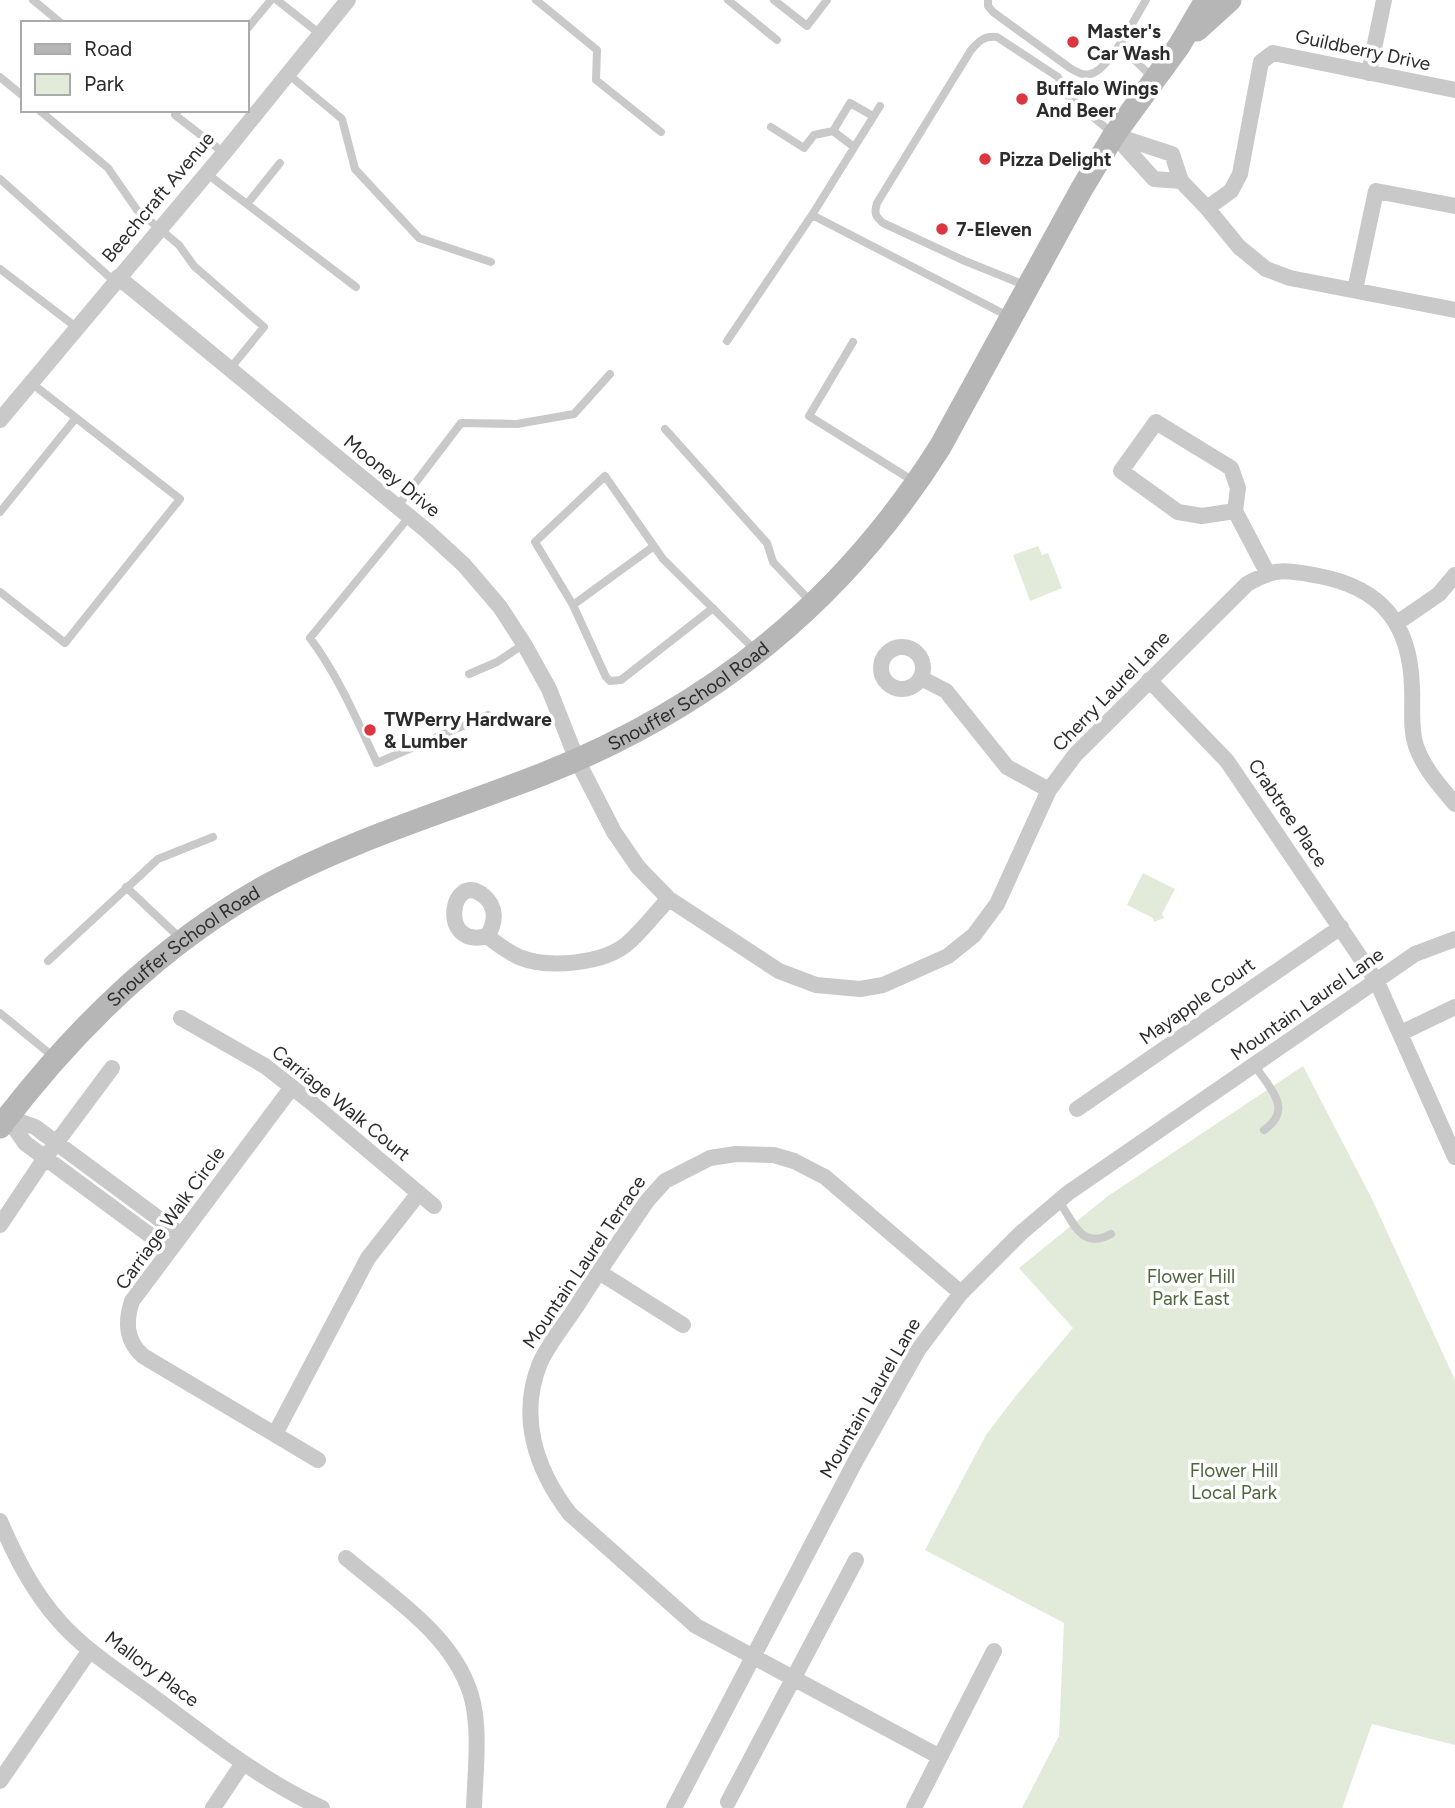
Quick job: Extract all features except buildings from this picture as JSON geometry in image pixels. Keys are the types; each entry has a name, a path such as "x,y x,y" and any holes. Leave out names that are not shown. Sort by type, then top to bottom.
{"main road":[{"name":"Snouffer School Road","path":"4,1122 55,1058 119,993 184,941 260,890 321,859 577,760 657,721 689,702 758,653 814,605 880,532 917,483 940,447 1081,190 1114,135 1179,46 1206,0"},
{"name":"Snouffer School Road","path":"1179,46 1230,0"}],"street":[{"name":"Beechcraft Avenue","path":"3,409 30,382 224,153 348,0"},
{"path":"1369,73 1384,0"},
{"name":"Guildberry Drive","path":"1207,208 1231,191 1240,174 1261,62 1273,52 1455,90"},
{"path":"1114,135 1154,179 1181,181"},
{"path":"1114,135 1172,154 1181,181 1238,247 1266,270 1290,278 1455,310"},
{"path":"1356,290 1376,191 1455,206"},
{"name":"Mooney Drive","path":"116,279 403,512 464,565 500,607 524,644 549,689 577,760"},
{"path":"1235,511 1202,516 1178,512 1121,471 1156,422 1231,468 1238,488 1235,511 1267,572 1294,571 1338,579 1375,597 1397,622 1411,662 1413,731 1416,746 1428,770 1455,804"},
{"name":"Cherry Laurel Lane","path":"577,760 614,832 638,867 669,899 779,971 816,985 860,989 883,985 948,956 974,936 997,904 1049,790 1075,755 1247,584 1267,572"},
{"path":"1397,622 1439,594 1455,575"},
{"path":"921,678 946,691 1007,767 1049,790"},
{"name":"Crabtree Place","path":"1149,680 1227,761 1377,982 1455,1157"},
{"path":"487,936 521,958 540,963 592,961 626,944 669,899"},
{"name":"Mayapple Court","path":"1077,1109 1341,927"},
{"name":"Mountain Laurel Lane","path":"674,1808 856,1460 918,1350 961,1293 1021,1233 1059,1201 1415,954 1455,939"},
{"path":"1401,1033 1455,1007"},
{"name":"Carriage Walk Court","path":"181,1018 265,1066 434,1206"},
{"path":"0,1225 111,1068"},
{"name":"Carriage Walk Circle","path":"292,1087 132,1301 128,1326 135,1350 143,1356 318,1461"},
{"path":"4,1122 35,1127 181,1235"},
{"path":"4,1122 25,1143 170,1250"},
{"name":"Mountain Laurel Terrace","path":"940,1757 696,1626 570,1514 553,1492 539,1465 530,1421 531,1400 540,1363 647,1201 665,1181 710,1158 736,1154 774,1155 794,1161 825,1177 961,1293"},
{"path":"275,1434 368,1258 419,1193"},
{"path":"599,1272 683,1325"},
{"name":"Mallory Place","path":"0,1521 17,1561 37,1594 62,1624 90,1650 243,1763 293,1795 322,1808"},
{"path":"346,1558 432,1631 449,1651 461,1672 472,1697 475,1724 474,1808"},
{"path":"727,1802 856,1560"},
{"path":"0,1781 90,1650"},
{"path":"914,1808 994,1651"},
{"path":"213,1808 243,1763"}],"lane":[{"path":"33,0 59,21"},
{"path":"248,28 271,0"},
{"path":"277,0 320,34"},
{"path":"536,0 597,50 596,80 661,132"},
{"path":"728,0 777,40"},
{"path":"774,0 807,26 827,0"},
{"path":"988,0 988,6 993,12 1079,73 1090,74 1100,70 1119,46 1146,0"},
{"path":"1028,286 965,261 883,223 874,211 877,203 971,50 987,36 998,37 1058,77 1068,95 1114,135"},
{"path":"1119,46 1154,79"},
{"path":"288,74 342,119 355,169 419,238 491,262"},
{"path":"0,77 21,94"},
{"path":"771,127 804,148 814,135 833,131 850,103 873,117"},
{"path":"727,341 880,106"},
{"path":"41,112 107,168 137,210 179,245 194,266 264,327 229,370"},
{"path":"175,112 224,153"},
{"path":"833,131 854,147"},
{"path":"247,204 280,163"},
{"path":"206,173 356,287"},
{"path":"0,179 116,279"},
{"path":"811,215 1011,318"},
{"path":"0,269 76,327"},
{"path":"853,342 809,416 917,483"},
{"path":"488,715 377,763 343,690 310,638 403,512 461,424 517,424 574,414 610,374"},
{"path":"0,592 65,643 180,499 30,382"},
{"path":"0,512 75,419"},
{"path":"665,429 767,542 773,562 814,605"},
{"path":"713,608 616,682 610,681 573,605 535,541 605,476 663,559 713,608 758,653"},
{"path":"573,605 653,546"},
{"path":"469,674 497,662 524,644"},
{"path":"48,961 158,859 213,837"},
{"path":"126,887 184,941"},
{"path":"0,1013 55,1058"},
{"path":"1255,1066 1279,1101 1279,1115 1275,1122 1264,1130"},
{"path":"1059,1201 1084,1237 1091,1240 1101,1239 1111,1234"}],"green space":[{"path":"1038,546 1042,555 1048,553 1062,588 1030,601 1013,555"},
{"path":"1143,873 1175,889 1162,914 1164,918 1154,922 1153,918 1127,905"},
{"name":"Flower Hill Local Park","path":"1303,1066 1372,1199 1455,1380 1455,1745 1372,1724 1342,1808 1022,1808 1059,1736 1064,1623 925,1550 986,1435 1073,1328 1019,1268 1108,1196"}],"place":[{"name":"Master's Car Wash","path":"1073,42"},
{"name":"Buffalo Wings And Beer","path":"1022,99"},
{"name":"Pizza Delight","path":"985,159"},
{"name":"7-Eleven","path":"942,229"},
{"name":"TWPerry Hardware & Lumber","path":"370,730"}],"park label":[{"name":"Flower Hill Park East","path":"1191,1287"}]}
